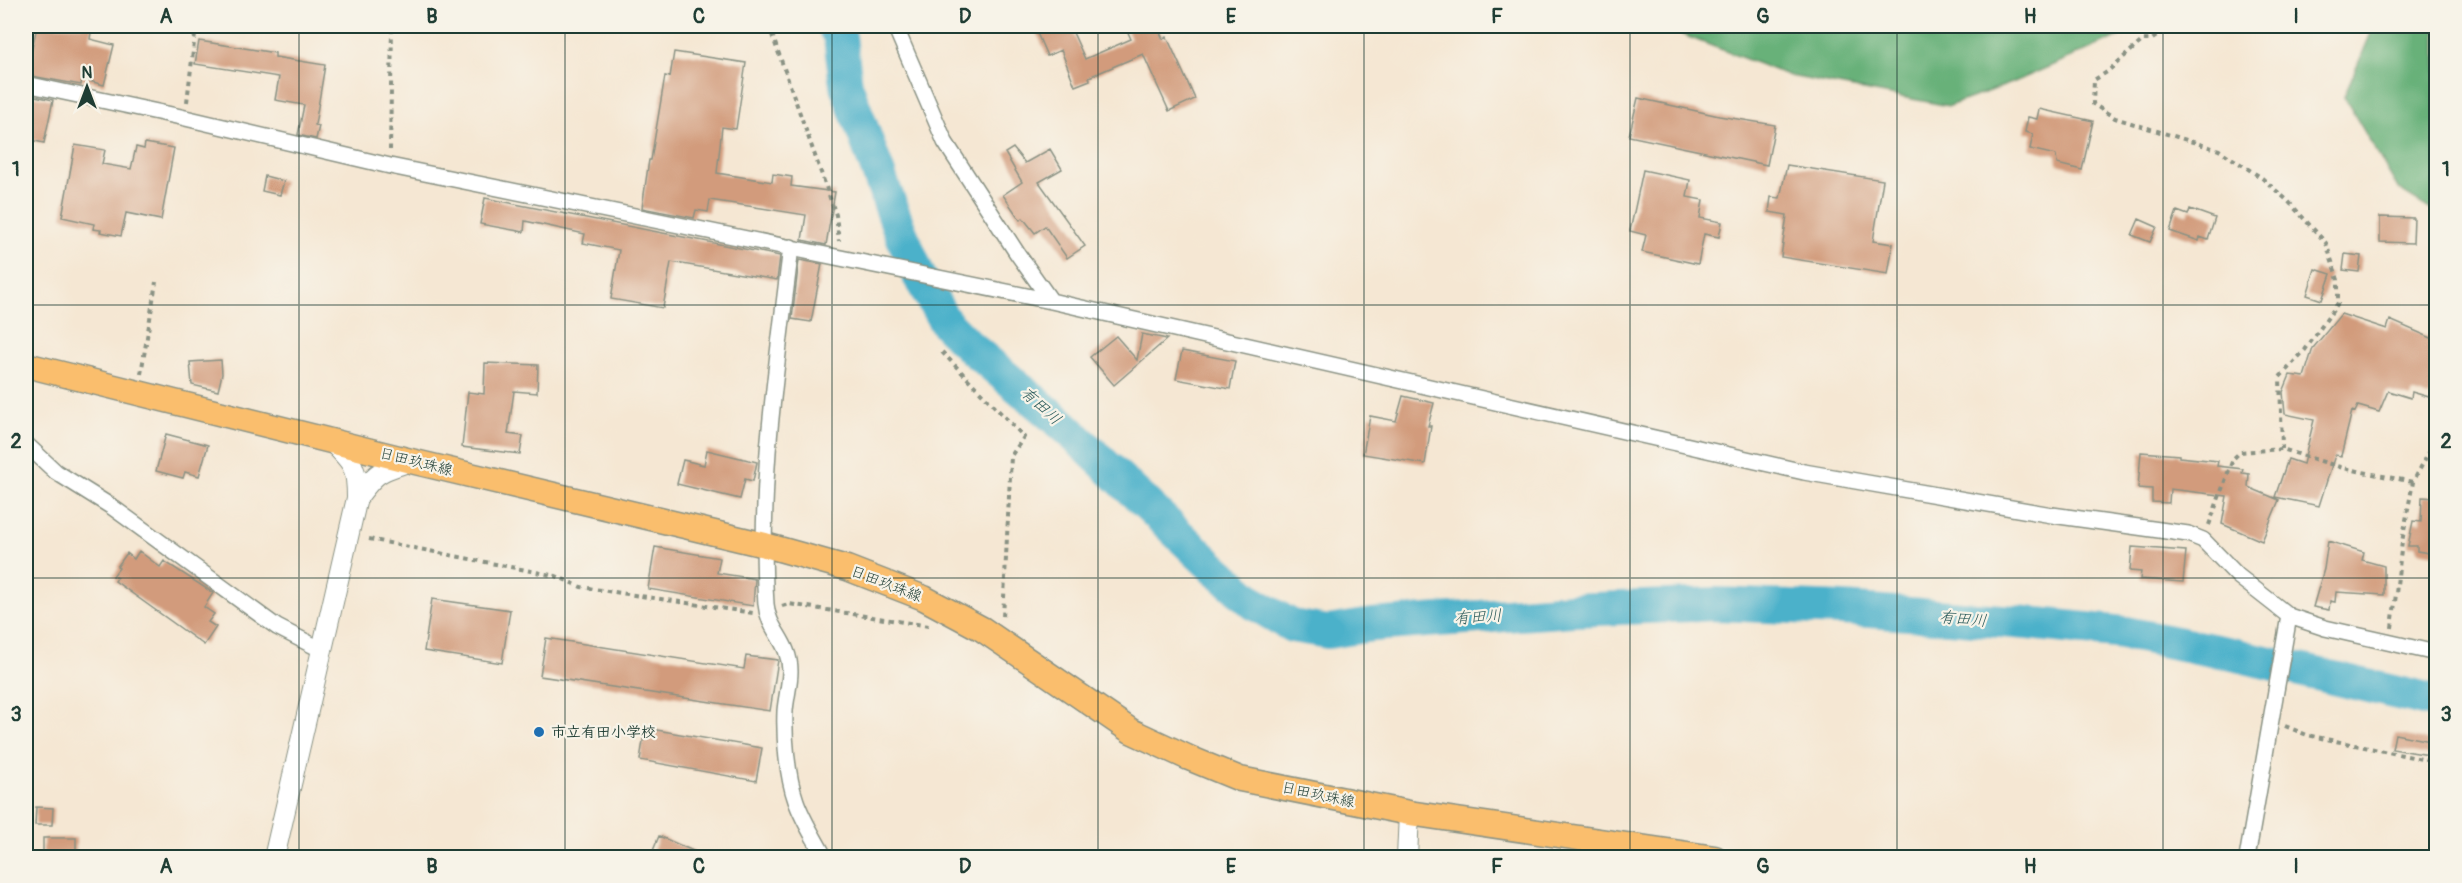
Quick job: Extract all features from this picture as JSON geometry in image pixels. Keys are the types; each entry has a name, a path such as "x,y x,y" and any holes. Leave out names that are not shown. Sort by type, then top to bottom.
{"main road":[{"name":"日田玖珠線","path":"26,365 411,462 765,545 847,568 924,598 982,629 1131,731 1189,758 1240,778 1409,813 1715,858"}],"street":[{"path":"895,26 945,142 1017,254 1051,301"},
{"path":"26,84 390,166 1051,301 1804,472 2052,514 2188,534 2204,540 2238,576 2289,616 2325,628 2436,653"},
{"path":"791,247 768,437 765,545 768,613 771,625 786,645 790,670 785,711 786,749 795,800 825,858"},
{"path":"273,858 357,498 357,474 346,456 332,442"},
{"path":"26,444 56,471 112,507 277,627 320,650"},
{"path":"357,498 374,476 391,467 411,462"},
{"path":"2247,858 2289,616"},
{"path":"1407,858 1409,813"}],"path":[{"path":"184,118 196,26"},
{"path":"390,166 392,26"},
{"path":"769,26 836,215 839,259"},
{"path":"2170,26 2151,40 2143,40 2107,72 2094,80 2093,104 2115,118 2219,150 2262,178 2288,201 2326,243 2338,280 2338,303 2305,350 2280,377 2282,449"},
{"path":"140,380 156,282"},
{"path":"942,352 1024,437 1011,456 1001,643"},
{"path":"2390,641 2402,542 2413,482 2436,439"},
{"path":"2204,540 2233,459 2240,452 2282,449 2343,468 2413,482"},
{"path":"369,539 556,576 581,587 768,613 789,604 930,626"},
{"path":"2272,712 2307,735 2436,762"}],"green space":[{"path":"1660,26 2142,26 2012,83 1949,106 1790,76"},
{"path":"2374,26 2436,26 2436,213 2399,190 2344,97"}],"building":[{"path":"37,26 92,26 90,39 114,45 104,85 82,79 81,85 26,75"},
{"path":"1034,26 1070,26 1085,59 1131,39 1125,26 1157,26 1163,39 1167,37 1195,99 1169,111 1143,54 1089,77 1090,80 1075,86 1061,50 1047,56"},
{"path":"199,41 275,53 275,57 325,65 315,125 319,126 316,139 298,135 304,105 275,100 279,77 195,64"},
{"path":"674,52 746,63 736,129 722,127 717,173 772,182 773,174 792,177 791,186 835,192 826,245 802,240 806,215 710,200 708,212 696,210 694,218 642,208 665,76 670,77"},
{"path":"26,94 53,100 44,143 26,139"},
{"path":"1638,98 1719,116 1775,125 1767,165 1629,136"},
{"path":"2039,109 2093,121 2082,170 2057,164 2056,155 2030,149 2033,134 2025,132 2028,117 2037,119"},
{"path":"145,143 174,148 161,220 126,213 121,236 93,229 94,224 62,217 75,145 105,150 102,164 131,169 136,147 144,149"},
{"path":"1013,148 1025,163 1050,149 1062,169 1039,182 1085,246 1067,258 1045,226 1035,233 1023,218 1020,220 1003,195 1022,182 1005,153"},
{"path":"1787,165 1883,180 1873,241 1893,244 1888,274 1781,257 1787,215 1769,212 1771,197 1780,198"},
{"path":"1643,170 1690,180 1687,197 1703,200 1700,218 1722,222 1719,237 1704,234 1698,264 1642,252 1646,235 1630,231"},
{"path":"265,176 284,181 280,195 262,191"},
{"path":"485,198 780,256 777,280 671,262 663,308 611,299 619,250 583,243 585,234 525,221 524,232 480,224"},
{"path":"2190,209 2215,218 2208,240 2200,237 2199,241 2170,231 2177,211 2188,215"},
{"path":"2380,217 2414,218 2413,243 2380,242"},
{"path":"2139,219 2157,227 2150,242 2132,235"},
{"path":"2345,254 2361,256 2359,272 2343,270"},
{"path":"799,260 822,264 811,322 792,319"},
{"path":"2315,269 2331,274 2322,300 2307,295"},
{"path":"2341,314 2387,329 2390,320 2436,340 2436,393 2432,391 2429,397 2412,392 2411,398 2388,391 2379,412 2358,406 2355,412 2352,411 2341,456 2335,455 2319,506 2275,497 2288,459 2303,464 2314,420 2285,414 2283,392 2290,375 2304,377 2313,348"},
{"path":"1142,334 1167,339 1114,385 1090,357 1116,336 1137,360"},
{"path":"1182,351 1235,361 1230,389 1176,379"},
{"path":"221,360 222,374 218,391 192,385 190,362"},
{"path":"485,363 538,365 537,393 514,391 508,434 523,436 520,454 462,447 468,392 484,394"},
{"path":"1403,396 1434,403 1428,426 1431,426 1425,464 1363,454 1370,416 1396,421"},
{"path":"166,434 208,445 199,476 185,472 183,478 156,471"},
{"path":"707,450 757,462 753,481 745,479 740,499 677,484 683,460 704,465"},
{"path":"2141,452 2218,461 2217,466 2243,469 2242,473 2249,474 2248,487 2279,500 2262,541 2222,524 2227,496 2170,489 2169,503 2152,502 2152,489 2138,488"},
{"path":"2422,497 2436,498 2436,554 2417,551 2417,546 2408,546 2413,521 2421,522"},
{"path":"2328,541 2364,552 2362,560 2384,566 2384,595 2336,592 2335,602 2330,601 2329,610 2313,607 2324,569"},
{"path":"655,547 720,558 717,573 755,579 753,606 648,589"},
{"path":"2132,547 2186,551 2183,582 2140,579 2141,572 2130,571"},
{"path":"139,551 160,567 164,561 213,593 204,607 214,614 208,622 216,627 204,645 115,581 117,578 113,576 127,553 134,559"},
{"path":"432,599 510,610 502,663 424,651"},
{"path":"546,638 744,669 746,656 778,660 770,711 540,676"},
{"path":"645,728 762,748 756,781 640,760"},
{"path":"2395,734 2436,742 2436,756 2392,749"},
{"path":"36,807 53,808 52,825 35,825"},
{"path":"659,836 709,858 650,858"},
{"path":"43,838 76,838 76,857 43,857"}],"waterway":[{"name":"有田川","path":"834,26 840,37 846,85 898,226 919,276 945,322 969,346 1062,424 1215,569 1255,604 1292,626 1328,632 1372,625 1572,610 1717,604 1843,609 2125,633 2232,654 2436,702"}],"place":[{"name":"市立有田小学校","path":"539,732"}]}
